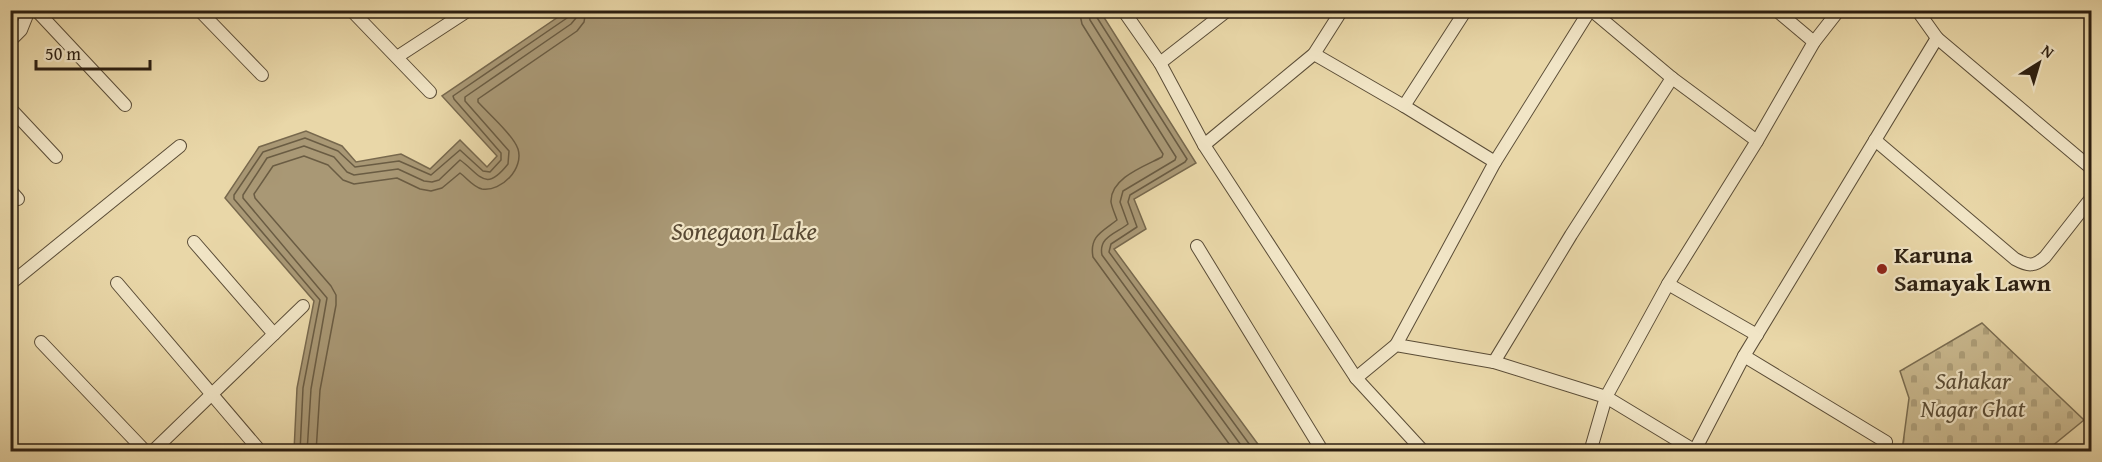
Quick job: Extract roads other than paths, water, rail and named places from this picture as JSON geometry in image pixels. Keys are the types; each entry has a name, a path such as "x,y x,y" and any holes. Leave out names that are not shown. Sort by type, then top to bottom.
{"street":[{"path":"10,41 21,30 29,10"},
{"path":"36,10 125,105"},
{"path":"199,10 262,75"},
{"path":"351,10 430,92"},
{"path":"397,57 469,10"},
{"path":"1123,10 1160,63 1204,145 1356,378 1416,449"},
{"path":"1160,63 1228,10"},
{"path":"1204,145 1314,54 1342,10"},
{"path":"1404,106 1466,10"},
{"path":"1356,378 1396,345 1495,162 1591,10 1672,78 1757,141"},
{"path":"1776,10 1814,42"},
{"path":"1590,452 1606,397 1668,284 1757,141 1814,42 1839,10"},
{"path":"1917,10 1936,38 2091,169"},
{"path":"1396,345 1494,362 1606,397 1696,451 1744,356 1936,38"},
{"path":"1314,54 1495,162"},
{"path":"1494,362 1672,78"},
{"path":"10,108 56,157"},
{"path":"1875,140 2015,260 2027,266 2037,265 2045,257 2091,197"},
{"path":"10,284 180,146"},
{"path":"194,242 274,334"},
{"path":"1197,246 1323,452"},
{"path":"117,283 213,392 261,452"},
{"path":"1668,284 1757,335"},
{"path":"152,452 303,306"},
{"path":"41,342 146,452"},
{"path":"1744,356 1886,442"}],"water":[{"name":"Sonegaon Lake","path":"567,11 1100,11 1196,163 1134,199 1146,229 1114,249 1263,451 294,451 297,388 314,301 225,198 259,147 306,131 342,146 356,162 401,154 430,169 460,140 487,167 497,156 442,96"}],"place":[{"name":"Karuna Samayak Lawn","path":"1882,269"}],"park label":[{"name":"Sahakar Nagar Ghat","path":"1973,395"}]}
